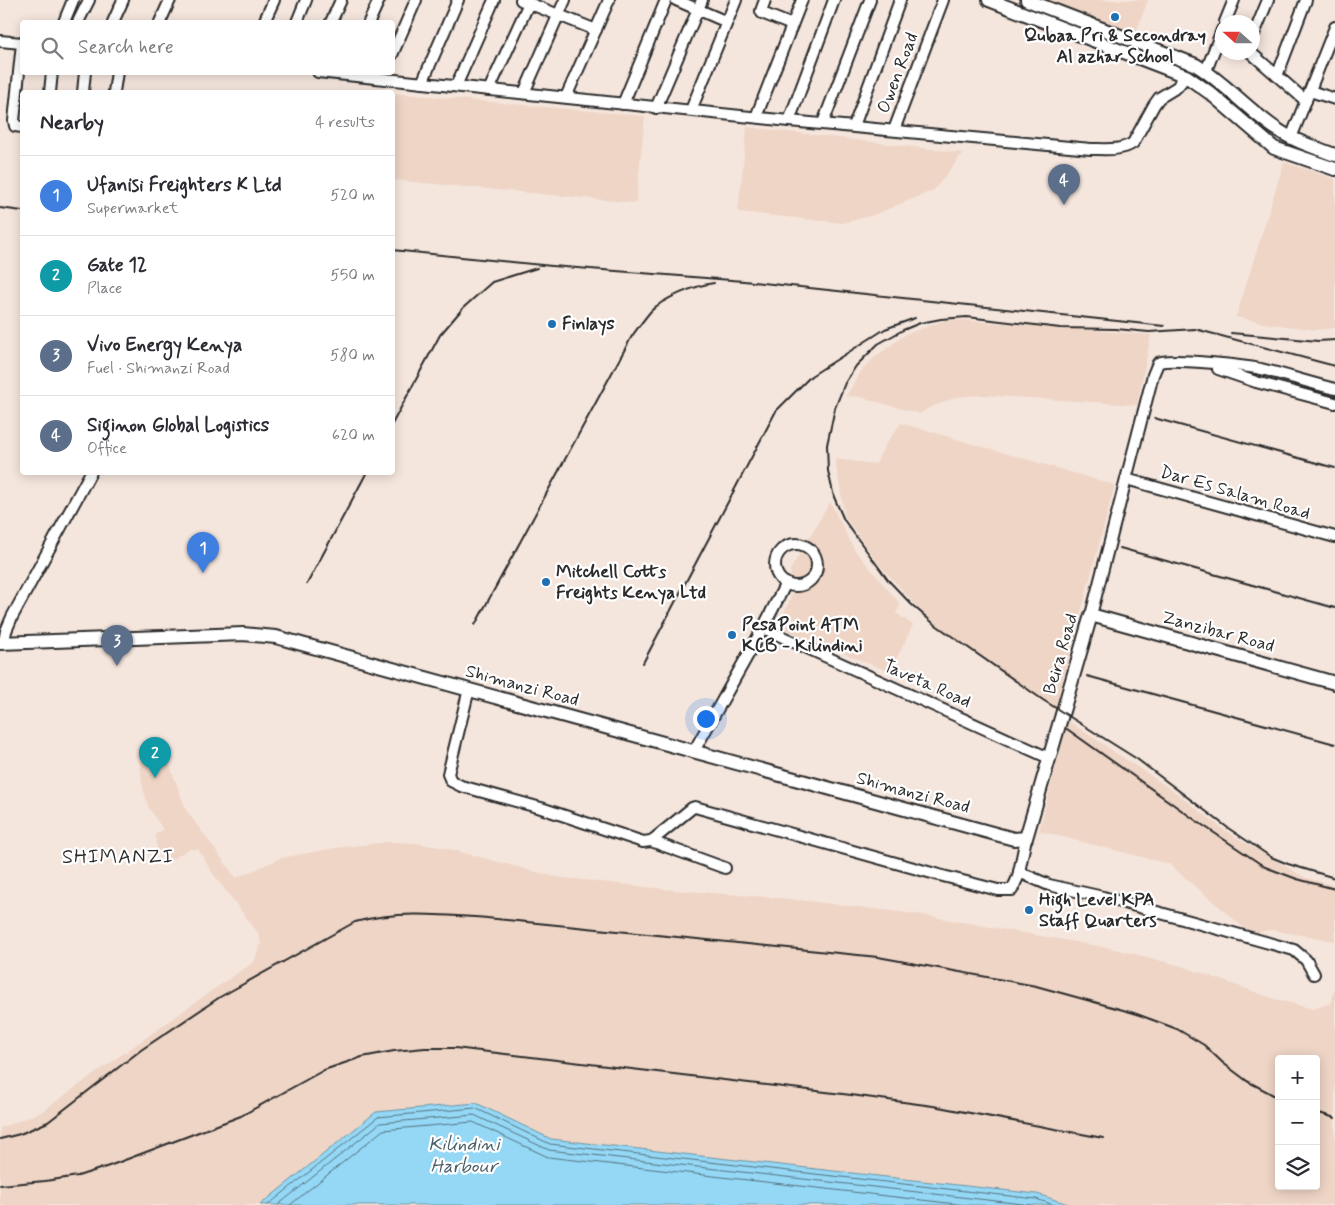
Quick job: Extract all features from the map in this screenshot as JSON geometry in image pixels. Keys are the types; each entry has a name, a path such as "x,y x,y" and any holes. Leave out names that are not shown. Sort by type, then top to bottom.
{"main road":[{"path":"989,0 1186,76 1210,93 1274,148 1335,168"},
{"path":"1026,0 1172,55 1206,71 1274,128 1291,138 1335,154"},
{"name":"Zanzibar Road","path":"1091,615 1335,683"},
{"name":"Beira Road","path":"1026,838 1091,615"},
{"name":"Shimanzi Road","path":"2,642 261,635 301,643 1014,838 1026,838"}],"street":[{"path":"65,20 73,0"},
{"path":"79,20 88,0"},
{"path":"114,20 123,0"},
{"path":"161,20 170,0"},
{"path":"265,20 274,0"},
{"path":"298,20 306,0"},
{"path":"332,20 341,0"},
{"path":"370,20 379,0"},
{"path":"395,48 416,0"},
{"path":"422,83 458,0"},
{"path":"456,86 494,0"},
{"path":"524,93 565,0"},
{"path":"566,97 609,0"},
{"path":"623,104 666,0"},
{"path":"676,0 700,5 727,22"},
{"path":"691,110 736,0"},
{"path":"765,0 762,13 792,25"},
{"path":"756,117 802,0"},
{"path":"789,121 834,0"},
{"path":"823,123 870,0"},
{"path":"854,126 900,0"},
{"name":"Owen Road","path":"894,130 943,0"},
{"path":"1229,15 1234,0"},
{"path":"1260,20 1268,0"},
{"path":"1277,76 1306,0"},
{"path":"489,90 526,1 596,30"},
{"path":"656,108 700,5"},
{"path":"1291,138 1334,32"},
{"path":"0,41 20,43"},
{"path":"1206,71 1215,48"},
{"path":"1259,60 1277,76 1308,96 1335,99"},
{"path":"20,62 14,121 15,126 20,127"},
{"path":"50,90 52,75"},
{"path":"83,90 85,75"},
{"path":"114,90 117,75"},
{"path":"366,75 384,76 422,83 656,108 1091,149 1127,147 1133,143 1154,105 1160,98 1177,87 1186,76"},
{"name":"Beira Road","path":"1091,615 1156,366 1164,360 1201,363"},
{"path":"1201,363 1259,369 1335,389"},
{"path":"1201,363 1256,382 1335,403"},
{"path":"2,642 12,617 89,475"},
{"name":"Dar Es Salam Road","path":"1126,479 1335,537"},
{"path":"790,545 803,545 809,548 816,560 815,573 806,583 800,585 786,583 777,573 776,566 779,553 790,545"},
{"path":"694,751 764,628 786,583"},
{"name":"Taveta Road","path":"764,628 1049,758"},
{"path":"469,689 448,774 451,781 455,784 644,842 651,841 725,868"},
{"path":"651,841 692,808 696,807 998,890 1012,890 1019,872 1026,838"},
{"path":"1019,872 1049,884 1294,950 1306,960 1314,974"}],"shaded area":[{"name":"Qubaa Pri & Secondray Al azhar School","path":"1043,0 1148,0 1135,35"},
{"path":"395,93 645,116 636,203 395,180"},
{"path":"747,127 963,153 934,190 874,215 843,223 738,212"},
{"path":"1284,162 1335,179 1335,328 1315,330 1236,317"},
{"path":"949,319 1151,335 1137,405 981,395 957,397 929,408 920,414 860,397 846,396 862,370 874,358 906,334"},
{"path":"901,423 1115,485 1055,709 941,629 918,608 878,563 845,517 835,459 876,464 885,445"},
{"path":"830,502 854,549 901,605 896,613 913,625 890,672 786,630 783,615 794,590 790,570"},
{"path":"1068,721 1175,792 1224,830 1304,877 1335,886 1335,941 1272,930 1250,933 1169,864 1039,831"},
{"path":"166,744 169,763 186,810 236,878 281,858 335,848 389,842 415,843 445,848 556,877 674,890 781,898 917,914 1115,949 1182,966 1275,999 1313,1009 1331,1003 1335,986 1335,1205 0,1205 0,1128 41,1112 254,962 261,943 258,933 211,871 198,849 189,849 171,860 157,849 155,834 163,830 148,806 142,784 139,746"}],"water":[{"name":"Kilindini Harbour","path":"476,1103 551,1139 1037,1194 1071,1205 260,1205 376,1112"}],"railway":[{"path":"0,208 20,211"},
{"path":"395,250 552,266 744,281 1164,326"},
{"path":"395,418 440,335 463,308 492,282 537,268"},
{"path":"475,625 632,336 656,306 690,289 714,283"},
{"path":"1335,366 1195,329 1149,332 1116,329 1060,328 967,317 941,319 920,323 903,330 878,344 856,366 845,383 835,408 827,445 828,471 834,497 844,520 888,580 933,623 1043,700 1137,759 1228,828 1271,857 1335,878"},
{"path":"643,663 776,411 811,376 885,329 915,318"},
{"path":"1231,333 1318,341 1335,340"},
{"path":"1154,418 1335,468"},
{"path":"307,584 365,475"},
{"path":"1120,548 1335,608"},
{"path":"1087,676 1335,744"},
{"path":"1067,729 1265,867 1297,879 1335,889"},
{"path":"0,1139 20,1134 48,1122 141,1050 220,997 355,922 371,918 404,915 487,918 878,957 1036,986 1134,1013 1177,1029 1204,1045 1223,1063 1247,1081 1275,1096"},
{"path":"0,1185 78,1176 241,1116 324,1070 362,1057 425,1048 455,1048 851,1095 933,1106 1103,1138"},
{"path":"1320,1113 1335,1118"}],"place":[{"name":"Qubaa Pri & Secondray Al azhar School","path":"1115,17"},
{"name":"Siginon Global Logistics","path":"1064,205"},
{"name":"Finlays","path":"552,324"},
{"name":"Ufanisi Freighters K Ltd","path":"203,573"},
{"name":"Mitchell Cotts Freights Kenya Ltd","path":"546,582"},
{"name":"PesaPoint ATM KCB - Kilindini","path":"732,635"},
{"name":"Vivo Energy Kenya","path":"117,666"},
{"name":"Gate 12","path":"155,778"},
{"name":"High Level KPA Staff Quarters","path":"1029,910"}],"district":[{"name":"SHIMANZI","path":"118,857"}]}
